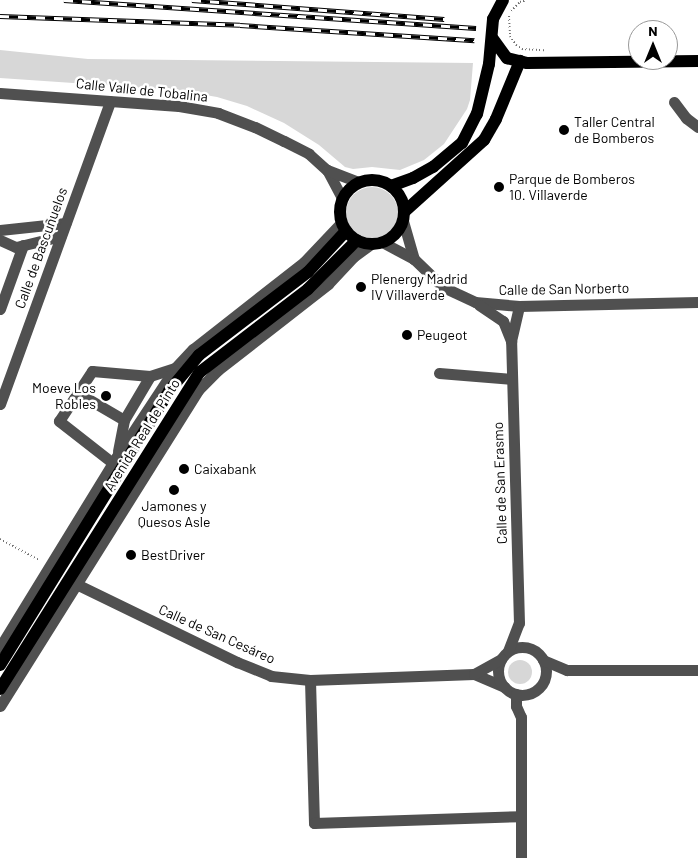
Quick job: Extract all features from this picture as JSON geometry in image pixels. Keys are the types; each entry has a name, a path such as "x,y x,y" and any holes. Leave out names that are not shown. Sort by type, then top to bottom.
{"main road":[{"path":"391,186 413,178 433,167 462,143 477,114 493,39 493,19 500,2"},
{"path":"493,39 507,58 520,61 698,62"},
{"path":"404,217 401,197 391,186 381,180 370,179 359,182 349,188 342,198 339,210 344,227 357,240 376,243 395,234 404,217 484,140 502,105 520,61"},
{"name":"Avenida Real de Pinto","path":"0,688 60,575 170,391 199,355 308,272 344,227"},
{"name":"Avenida Real de Pinto","path":"0,664 200,372 308,289 357,240"}],"street":[{"name":"Calle Valle de Tobalina","path":"0,93 180,106 218,113 256,127 309,154 326,170 342,198"},
{"name":"Calle de Bascuñuelos","path":"0,404 110,101"},
{"path":"674,102 686,118 698,127"},
{"name":"Calle Valle de Tobalina","path":"326,170 359,182"},
{"path":"404,217 414,260"},
{"path":"0,230 66,223"},
{"path":"0,706 115,460 175,368 193,349 304,262 344,227"},
{"path":"0,240 16,247 61,236"},
{"path":"0,647 60,575 198,390 218,370 328,284 353,257 376,243"},
{"name":"Calle de San Norberto","path":"376,243 414,260 443,287 475,302 519,306 698,302"},
{"path":"0,309 23,245"},
{"name":"Calle de San Erasmo","path":"475,302 503,321 511,341"},
{"name":"Calle de San Erasmo","path":"519,306 511,341 519,623 531,649"},
{"path":"115,460 59,421 92,371 150,376 175,368"},
{"path":"439,373 512,379"},
{"path":"115,460 124,420 150,376"},
{"path":"78,393 124,420"},
{"name":"Calle de San Cesáreo","path":"60,575 237,662 271,676 310,680 474,674 504,687"},
{"name":"Calle de San Erasmo","path":"504,655 519,623"},
{"path":"543,660 544,678 538,688 522,694 504,687 498,673 504,655 518,647 531,649 543,660 567,670"},
{"name":"Calle de San Cesáreo","path":"474,674 504,655"},
{"path":"544,678 567,670 698,670"},
{"path":"310,680 314,823 521,816"},
{"path":"522,694 527,705 521,717 522,858"}],"path":[{"path":"527,0 520,2 511,11 508,19 510,36 522,49 552,50"},
{"path":"0,539 60,575"}],"shaded area":[{"path":"0,50 88,59 473,63 470,100 467,109 444,144 424,160 400,170 372,167 353,169 345,167 319,145 284,123 247,106 217,97 176,90 0,78"},
{"path":"372,187 382,189 390,195 396,203 398,213 396,223 390,231 382,237 372,239 362,237 354,231 348,223 346,213 348,203 354,195 362,189"},
{"path":"520,660 529,663 532,672 529,681 520,684 511,681 508,672 511,663"}],"railway":[{"path":"64,0 476,28"},
{"path":"192,0 444,19"},
{"path":"0,16 240,25 475,40"}],"place":[{"name":"Taller Central de Bomberos","path":"564,130"},
{"name":"Parque de Bomberos 10. Villaverde","path":"499,187"},
{"name":"Plenergy Madrid IV Villaverde","path":"361,287"},
{"name":"Peugeot","path":"407,335"},
{"name":"Moeve Los Robles","path":"106,396"},
{"name":"Caixabank","path":"184,469"},
{"name":"Jamones y Quesos Asle","path":"174,490"},
{"name":"BestDriver","path":"131,555"}]}
